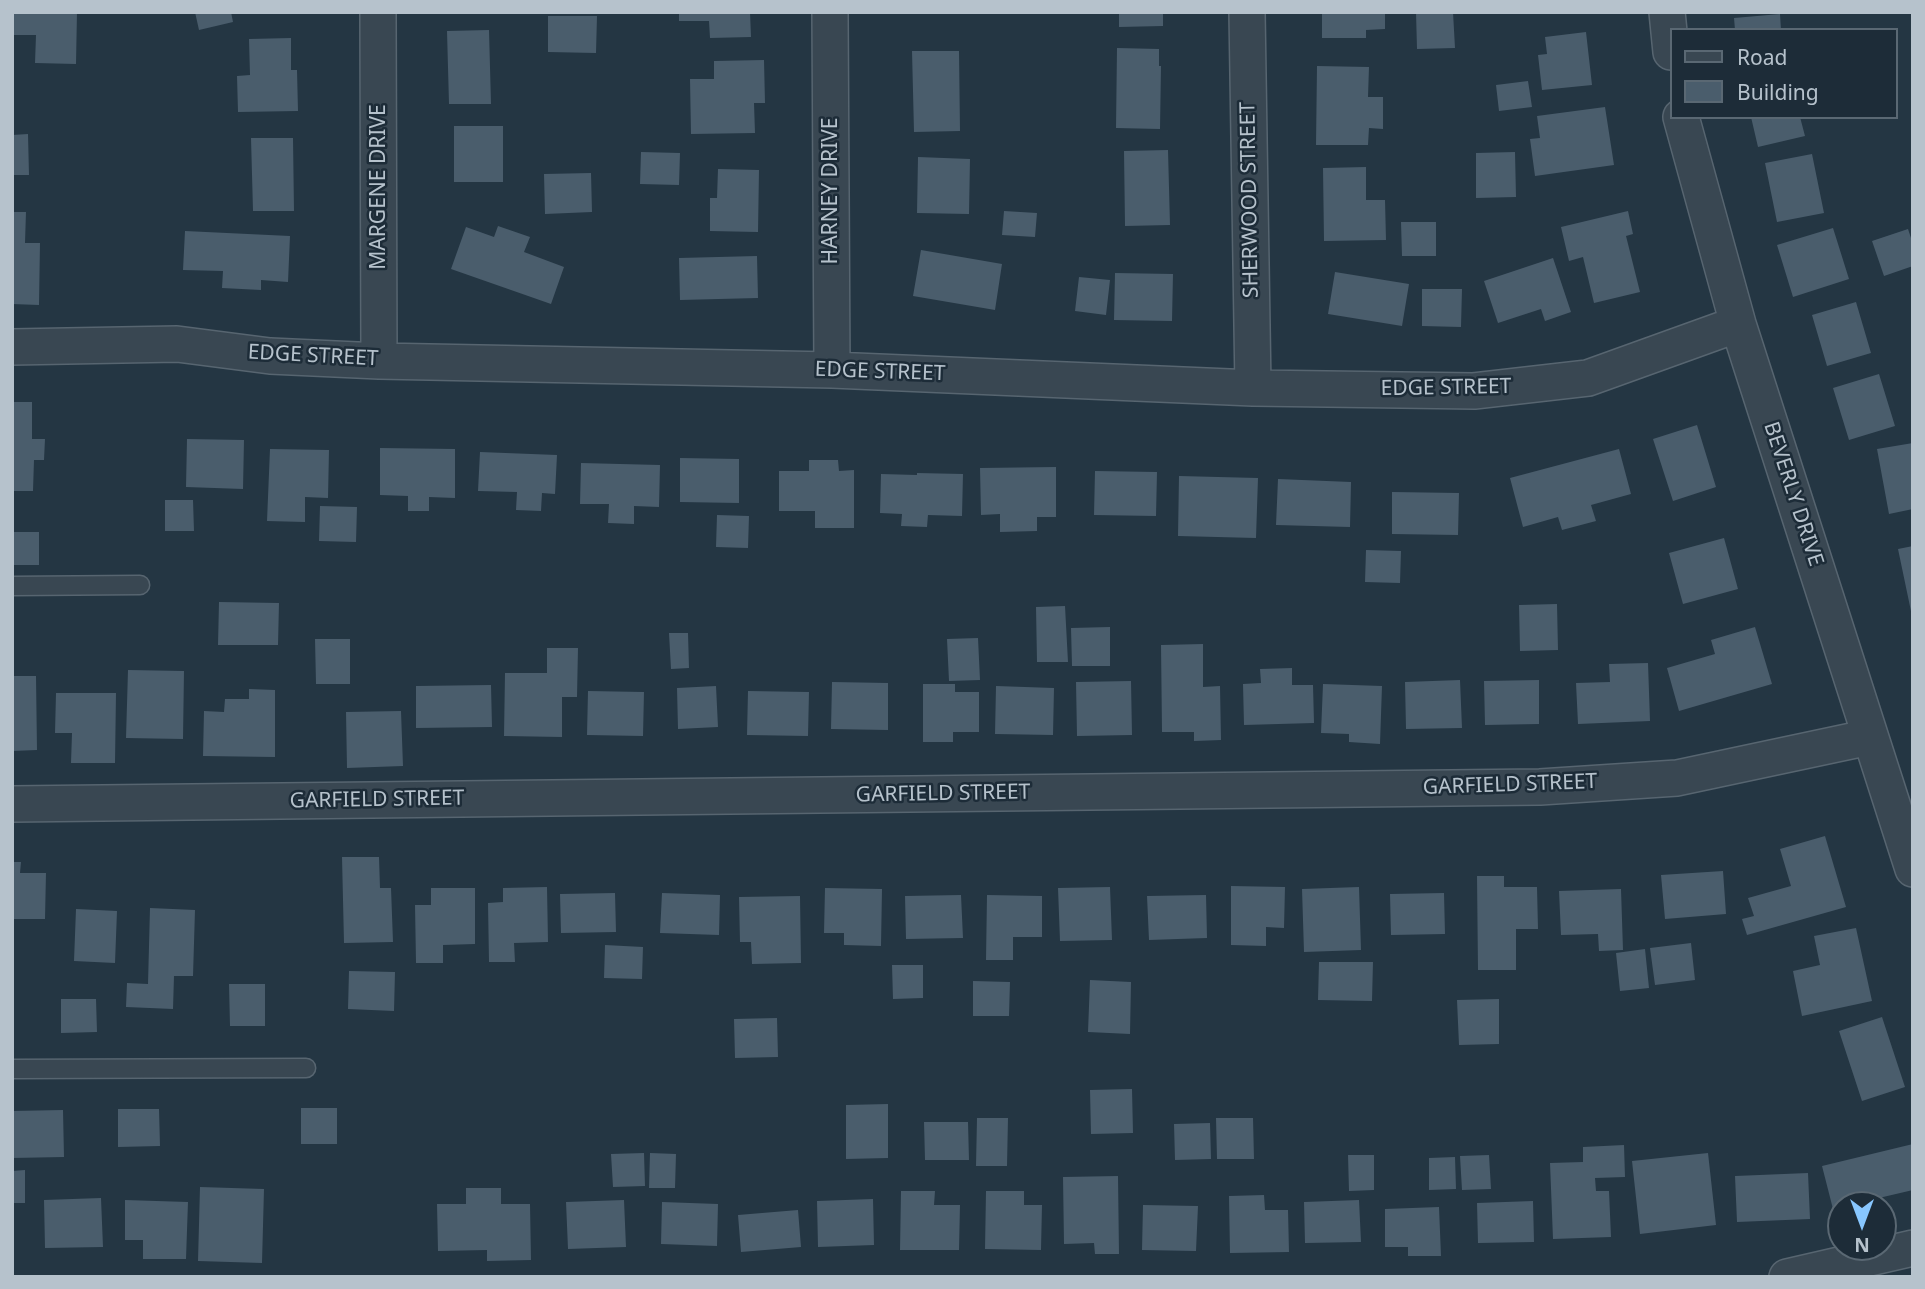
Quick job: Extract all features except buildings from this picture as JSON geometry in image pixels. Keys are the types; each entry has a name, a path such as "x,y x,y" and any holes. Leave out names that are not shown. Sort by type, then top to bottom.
{"street":[{"name":"MARGENE DRIVE","path":"378,12 379,361"},
{"name":"HARNEY DRIVE","path":"830,12 832,370"},
{"name":"SHERWOOD STREET","path":"1247,12 1253,388"},
{"path":"1667,12 1670,42"},
{"name":"BEVERLY DRIVE","path":"1682,119 1738,324 1913,869"},
{"name":"EDGE STREET","path":"12,346 177,344 270,356 379,361 832,370 1253,388 1474,391 1588,378 1738,324"},
{"name":"GARFIELD STREET","path":"12,804 1540,787 1677,778 1870,737"},
{"path":"1787,1277 1913,1248"}],"lane":[{"path":"12,586 140,584"},
{"path":"12,1069 306,1069"}]}
